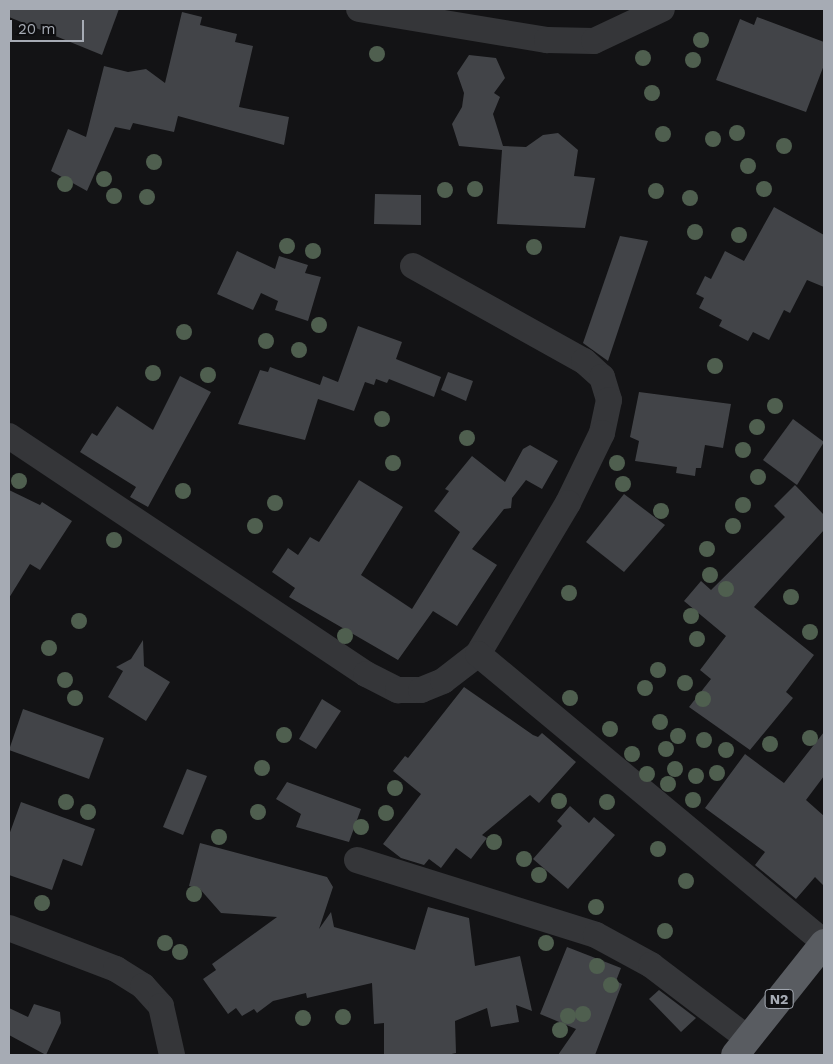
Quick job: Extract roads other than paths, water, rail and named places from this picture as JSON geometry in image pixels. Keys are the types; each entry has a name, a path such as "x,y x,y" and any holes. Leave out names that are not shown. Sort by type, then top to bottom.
{"highway":[{"name":"N2","path":"741,1047 824,943"}],"street":[{"path":"359,9 547,40 594,41 662,9"},
{"path":"9,436 366,674 398,690 421,690 443,681 478,654 568,503 602,433 609,400 602,377 584,361 413,266"},
{"path":"478,654 824,943"},
{"path":"357,860 596,935 651,965 741,1047"},
{"path":"9,928 116,969 143,986 161,1006 172,1055"}]}
